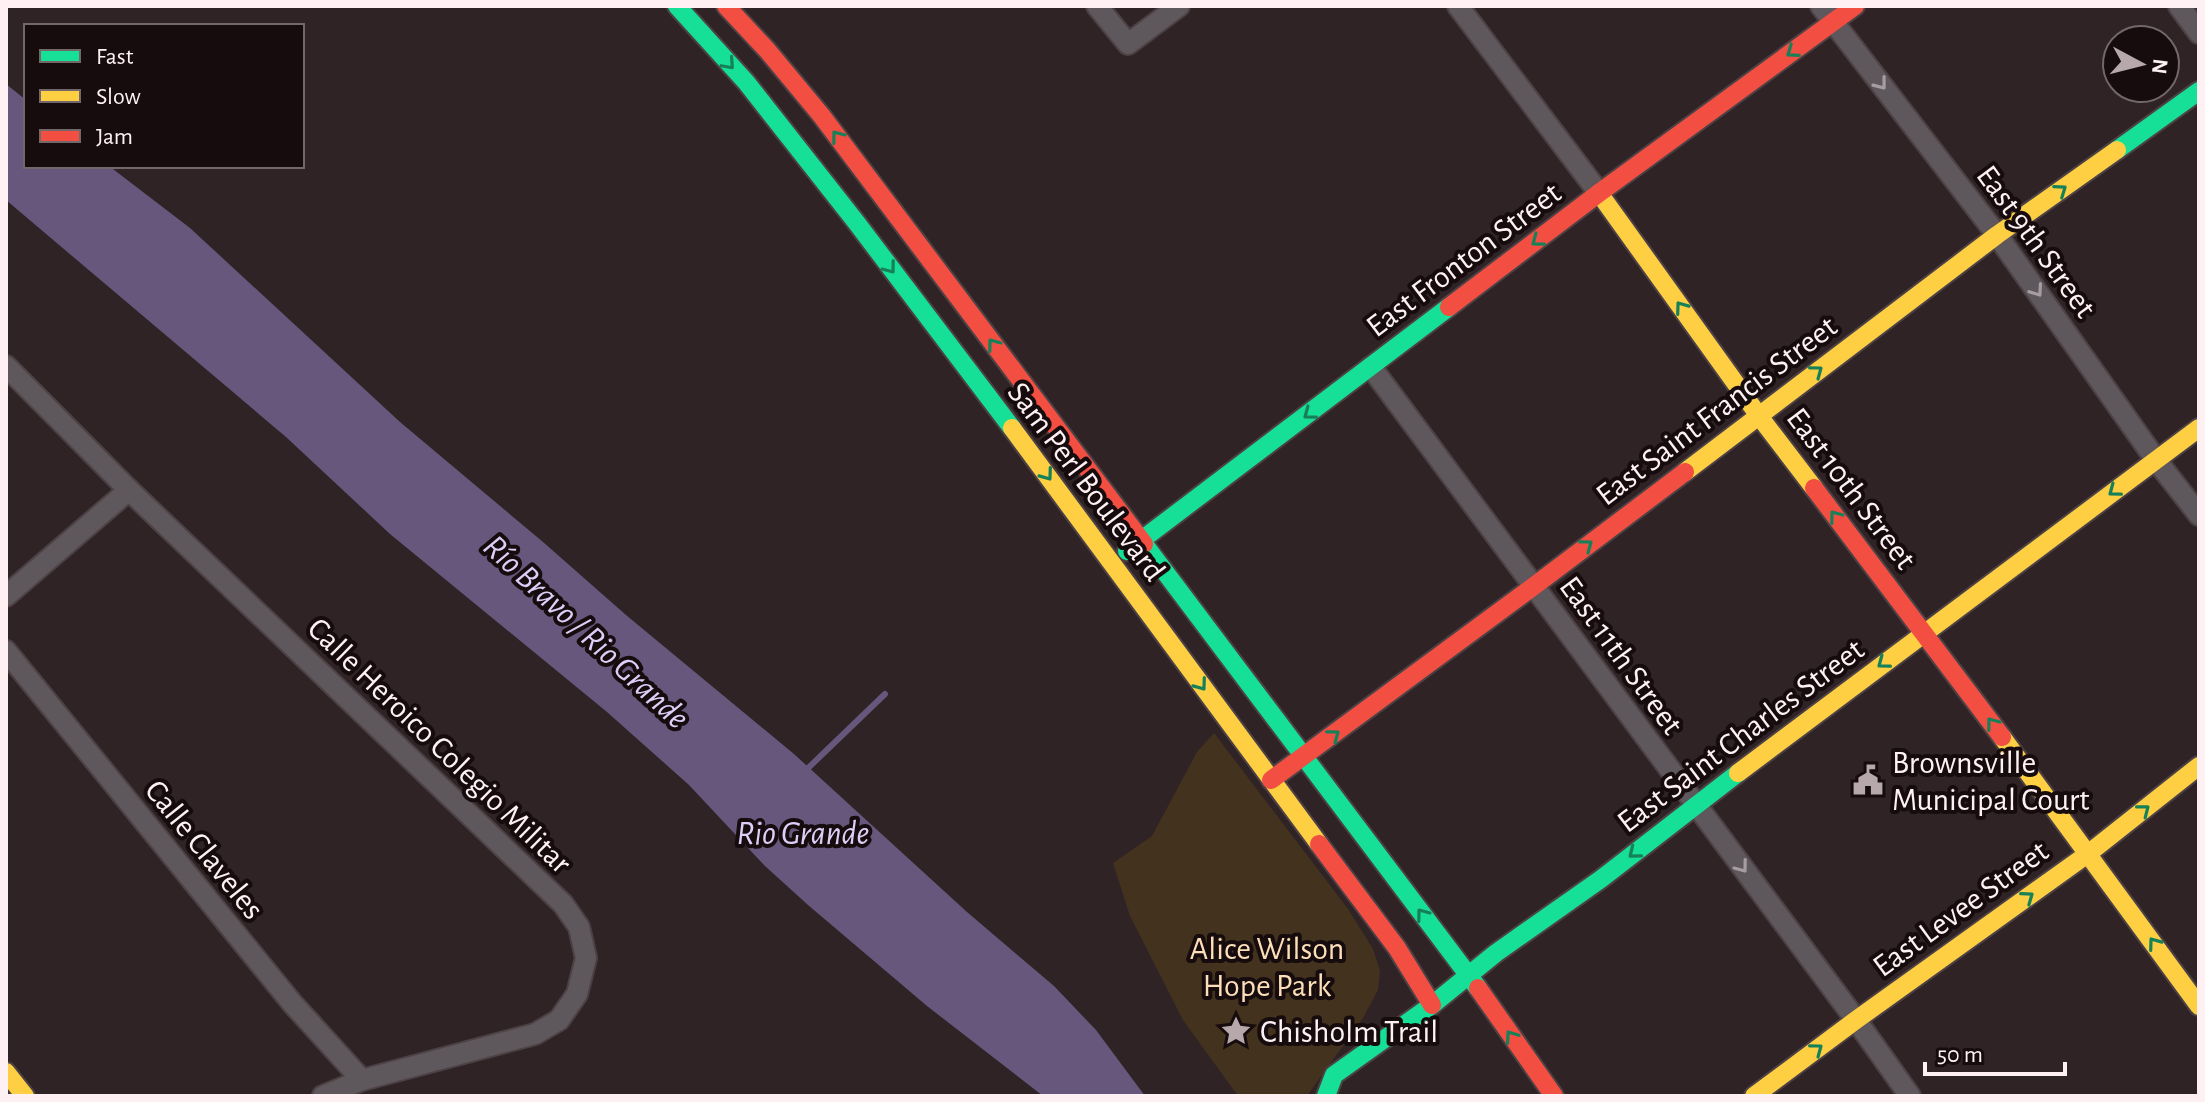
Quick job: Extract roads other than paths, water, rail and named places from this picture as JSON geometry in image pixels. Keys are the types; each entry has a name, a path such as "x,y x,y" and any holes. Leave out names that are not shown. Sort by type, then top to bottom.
{"main road":[{"name":"Sam Perl Boulevard","path":"677,6 746,82 837,198 1397,948 1432,1005"},
{"name":"Sam Perl Boulevard","path":"726,6 821,115 1469,976 1554,1096"},
{"name":"East Fronton Street","path":"1111,563 1599,193 1827,14 1855,6"},
{"name":"East Saint Francis Street","path":"1271,780 1534,586 1997,235 2199,91"},
{"name":"East 10th Street","path":"1599,193 1759,416 2089,853 2199,1006"},
{"name":"East Saint Charles Street","path":"1326,1096 1334,1075 1432,1005 1496,953 1601,879 1924,632 2199,428"},
{"name":"East Levee Street","path":"1754,1096 2089,853 2199,766"},
{"path":"6,1072 25,1096"}],"street":[{"path":"1097,6 1128,44 1179,6"},
{"name":"East 10th Street","path":"1458,6 1599,193"},
{"path":"2179,6 2199,33"},
{"name":"East 9th Street","path":"1827,14 1997,235 2156,460 2199,515"},
{"name":"Calle Heroico Colegio Militar","path":"6,366 129,490 563,904 579,927 586,958 577,994 559,1020 535,1034 362,1080 323,1096"},
{"name":"East 11th Street","path":"1371,367 1910,1096"},
{"path":"6,596 129,490"},
{"name":"Calle Claveles","path":"6,651 292,1003 362,1080"}],"water":[{"name":"Rio Grande","path":"6,84 24,98 24,168 112,168 190,228 400,422 794,754 967,912 1054,986 1096,1030 1145,1096 1043,1096 927,1006 765,866 689,785 607,712 390,534 286,437 6,200"}],"waterway":[{"path":"804,772 885,694"}],"place":[{"name":"Brownsville Municipal Court","path":"1868,780"},
{"name":"Chisholm Trail","path":"1236,1031"}],"water label":[{"name":"Río Bravo / Rio Grande","path":"587,631"}],"park label":[{"name":"Alice Wilson Hope Park","path":"1267,966"}]}
